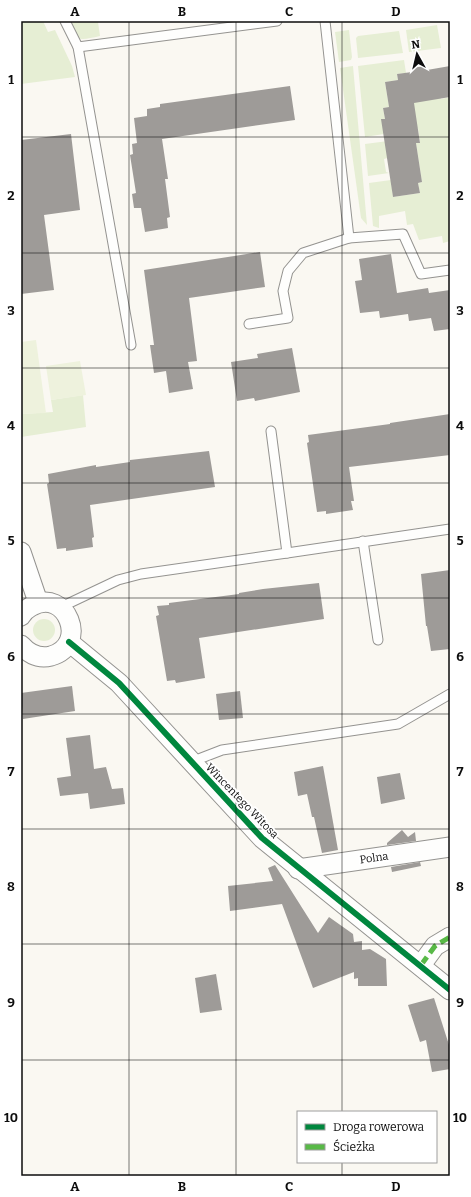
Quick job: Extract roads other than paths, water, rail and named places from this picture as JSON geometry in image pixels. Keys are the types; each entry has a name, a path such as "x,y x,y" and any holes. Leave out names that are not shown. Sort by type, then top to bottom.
{"street":[{"path":"21,552 38,602"},
{"path":"21,616 24,610 38,602 50,602 61,607 69,617 72,628 69,642 60,653 43,658 27,652 21,645"},
{"name":"Wincentego Witosa","path":"69,642 119,683 262,838 298,869 421,965 450,990"},
{"name":"Polna","path":"298,869 450,847"},
{"path":"421,965 435,946 450,937"}],"lane":[{"path":"65,21 78,47 131,344"},
{"path":"78,47 277,21"},
{"path":"325,21 349,238"},
{"path":"249,324 288,318 283,291 288,271 303,253 349,238 403,234 421,274 450,270"},
{"path":"271,431 287,553"},
{"path":"61,607 118,580 141,574 363,541 377,541 450,528"},
{"path":"363,541 378,640"},
{"path":"191,762 222,750 398,724 450,694"}]}
